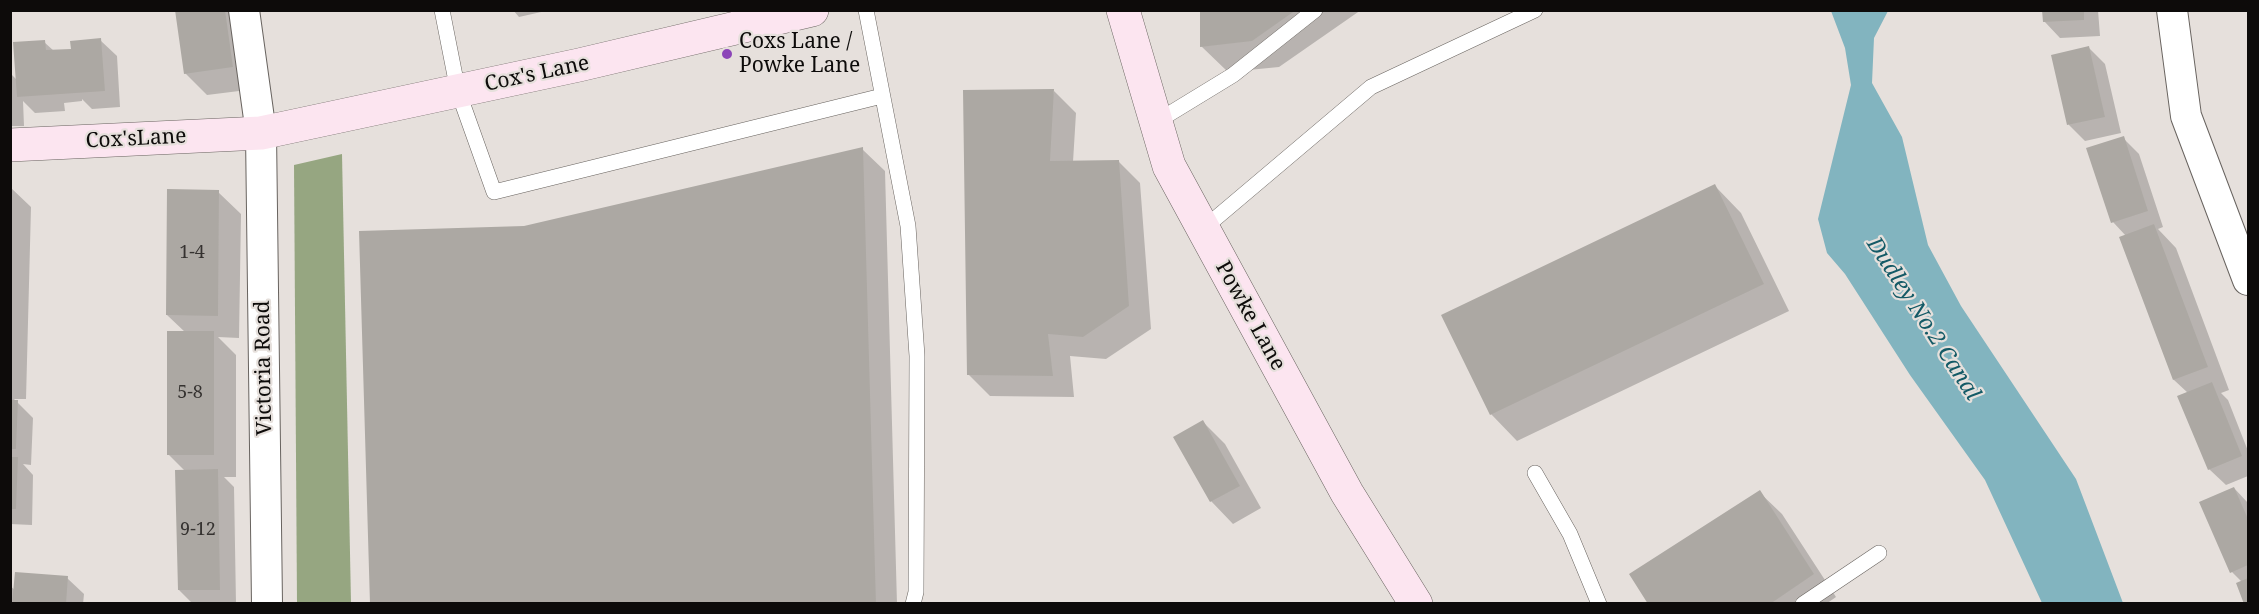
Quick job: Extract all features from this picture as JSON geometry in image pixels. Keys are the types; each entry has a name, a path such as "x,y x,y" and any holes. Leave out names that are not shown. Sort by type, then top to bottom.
{"street":[{"name":"Victoria Road","path":"244,10 261,133 267,603"},
{"name":"Cox's Lane","path":"261,133 458,91 812,10"},
{"name":"Powke Lane","path":"1123,10 1169,166 1347,493 1416,603"},
{"path":"2172,10 2186,116 2248,280"},
{"name":"Cox'sLane","path":"10,145 261,133"}],"lane":[{"path":"442,10 458,91 494,192 882,96"},
{"path":"866,10 908,226 917,356 916,592 914,603"},
{"path":"1156,122 1233,75 1315,10"},
{"path":"1203,229 1371,87 1535,10"},
{"path":"1535,472 1570,534 1599,603"},
{"path":"1803,603 1878,553"}],"green space":[{"path":"342,154 351,603 297,603 294,165"}],"water":[{"name":"Dudley No.2 Canal","path":"1831,11 1888,11 1874,38 1872,83 1902,137 1928,245 1961,306 2076,479 2123,603 2042,603 1985,480 1910,375 1845,274 1827,253 1818,219 1851,85 1845,48"}],"building":[{"path":"175,10 225,10 233,67 184,74"},
{"path":"1200,10 1296,10 1252,41 1200,47"},
{"path":"2042,10 2084,10 2084,20 2043,22"},
{"path":"101,38 105,91 17,97 13,42 45,40 46,50 71,49 70,41"},
{"path":"2089,46 2105,117 2067,125 2051,55"},
{"path":"1054,89 1050,161 1119,160 1129,306 1083,337 1048,334 1053,376 967,375 963,90"},
{"path":"2124,136 2148,211 2111,223 2086,148"},
{"path":"863,147 876,604 370,604 359,231 524,226"},
{"path":"1715,184 1764,284 1490,415 1441,315"},
{"path":"167,189 219,190 218,316 166,315"},
{"path":"2154,224 2208,367 2173,380 2119,237"},
{"path":"167,331 214,331 214,455 167,455"},
{"path":"2212,382 2242,456 2208,470 2177,396"},
{"path":"10,400 18,400 16,449 10,449"},
{"path":"1203,420 1240,486 1210,502 1173,437"},
{"path":"10,457 18,457 16,509 10,509"},
{"path":"218,469 220,590 178,590 175,470"},
{"path":"2234,487 2248,519 2248,565 2230,573 2199,502"},
{"path":"1760,490 1814,574 1770,604 1648,604 1629,574"},
{"path":"15,572 68,576 66,604 12,604"},
{"path":"2248,578 2248,604 2244,604 2236,583"}],"place":[{"name":"Coxs Lane / Powke Lane","path":"727,54"}]}
